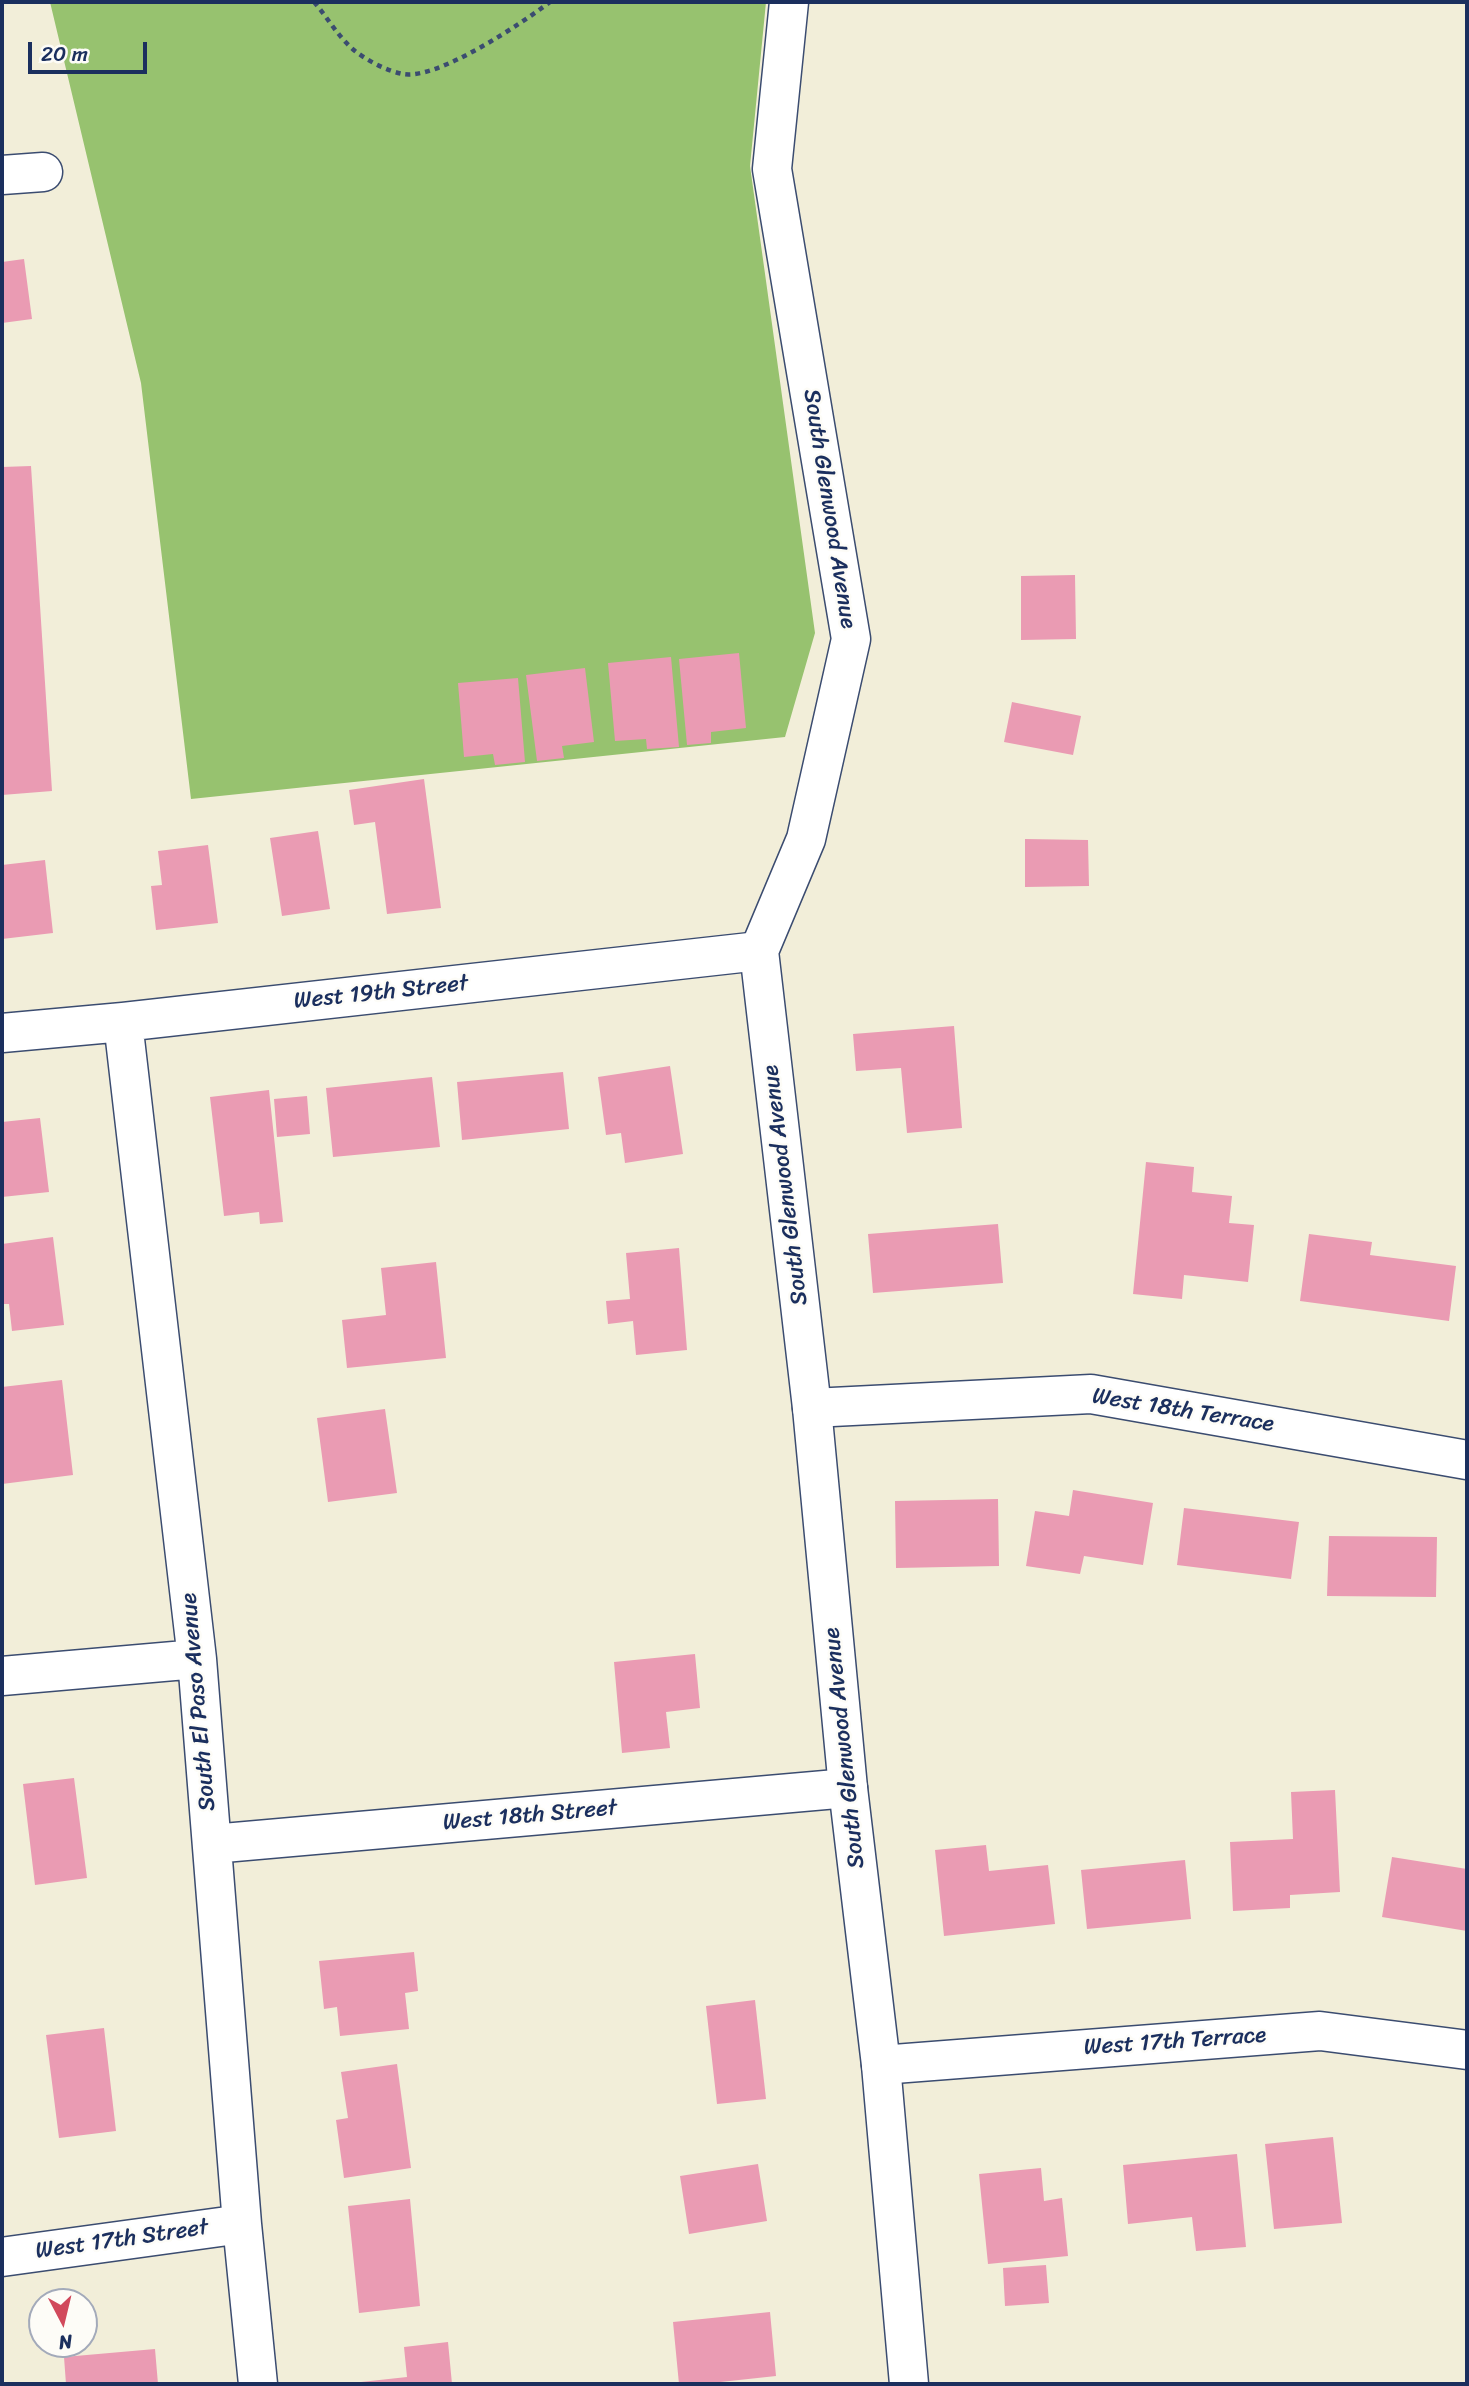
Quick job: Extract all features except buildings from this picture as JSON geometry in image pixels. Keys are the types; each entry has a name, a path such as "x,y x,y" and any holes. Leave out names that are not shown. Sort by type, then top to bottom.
{"street":[{"name":"South Glenwood Avenue","path":"789,2 772,169 851,639 806,839 759,951 812,1408 848,1788 881,2065 909,2384"},
{"path":"2,175 43,172"},
{"name":"West 19th Street","path":"2,1033 759,951"},
{"name":"South El Paso Avenue","path":"123,1022 197,1659 242,2224 258,2384"},
{"name":"West 18th Terrace","path":"812,1408 1091,1395 1467,1460"},
{"path":"2,1676 197,1659"},
{"name":"West 18th Street","path":"212,1844 848,1788"},
{"name":"West 17th Terrace","path":"881,2065 1320,2031 1467,2050"},
{"name":"West 17th Street","path":"2,2257 242,2224"}],"path":[{"path":"314,2 341,38 354,50 373,62 403,74 420,73 478,48 517,26 550,2"}],"green space":[{"path":"50,2 766,2 750,166 815,633 785,737 191,799 141,383"}]}
